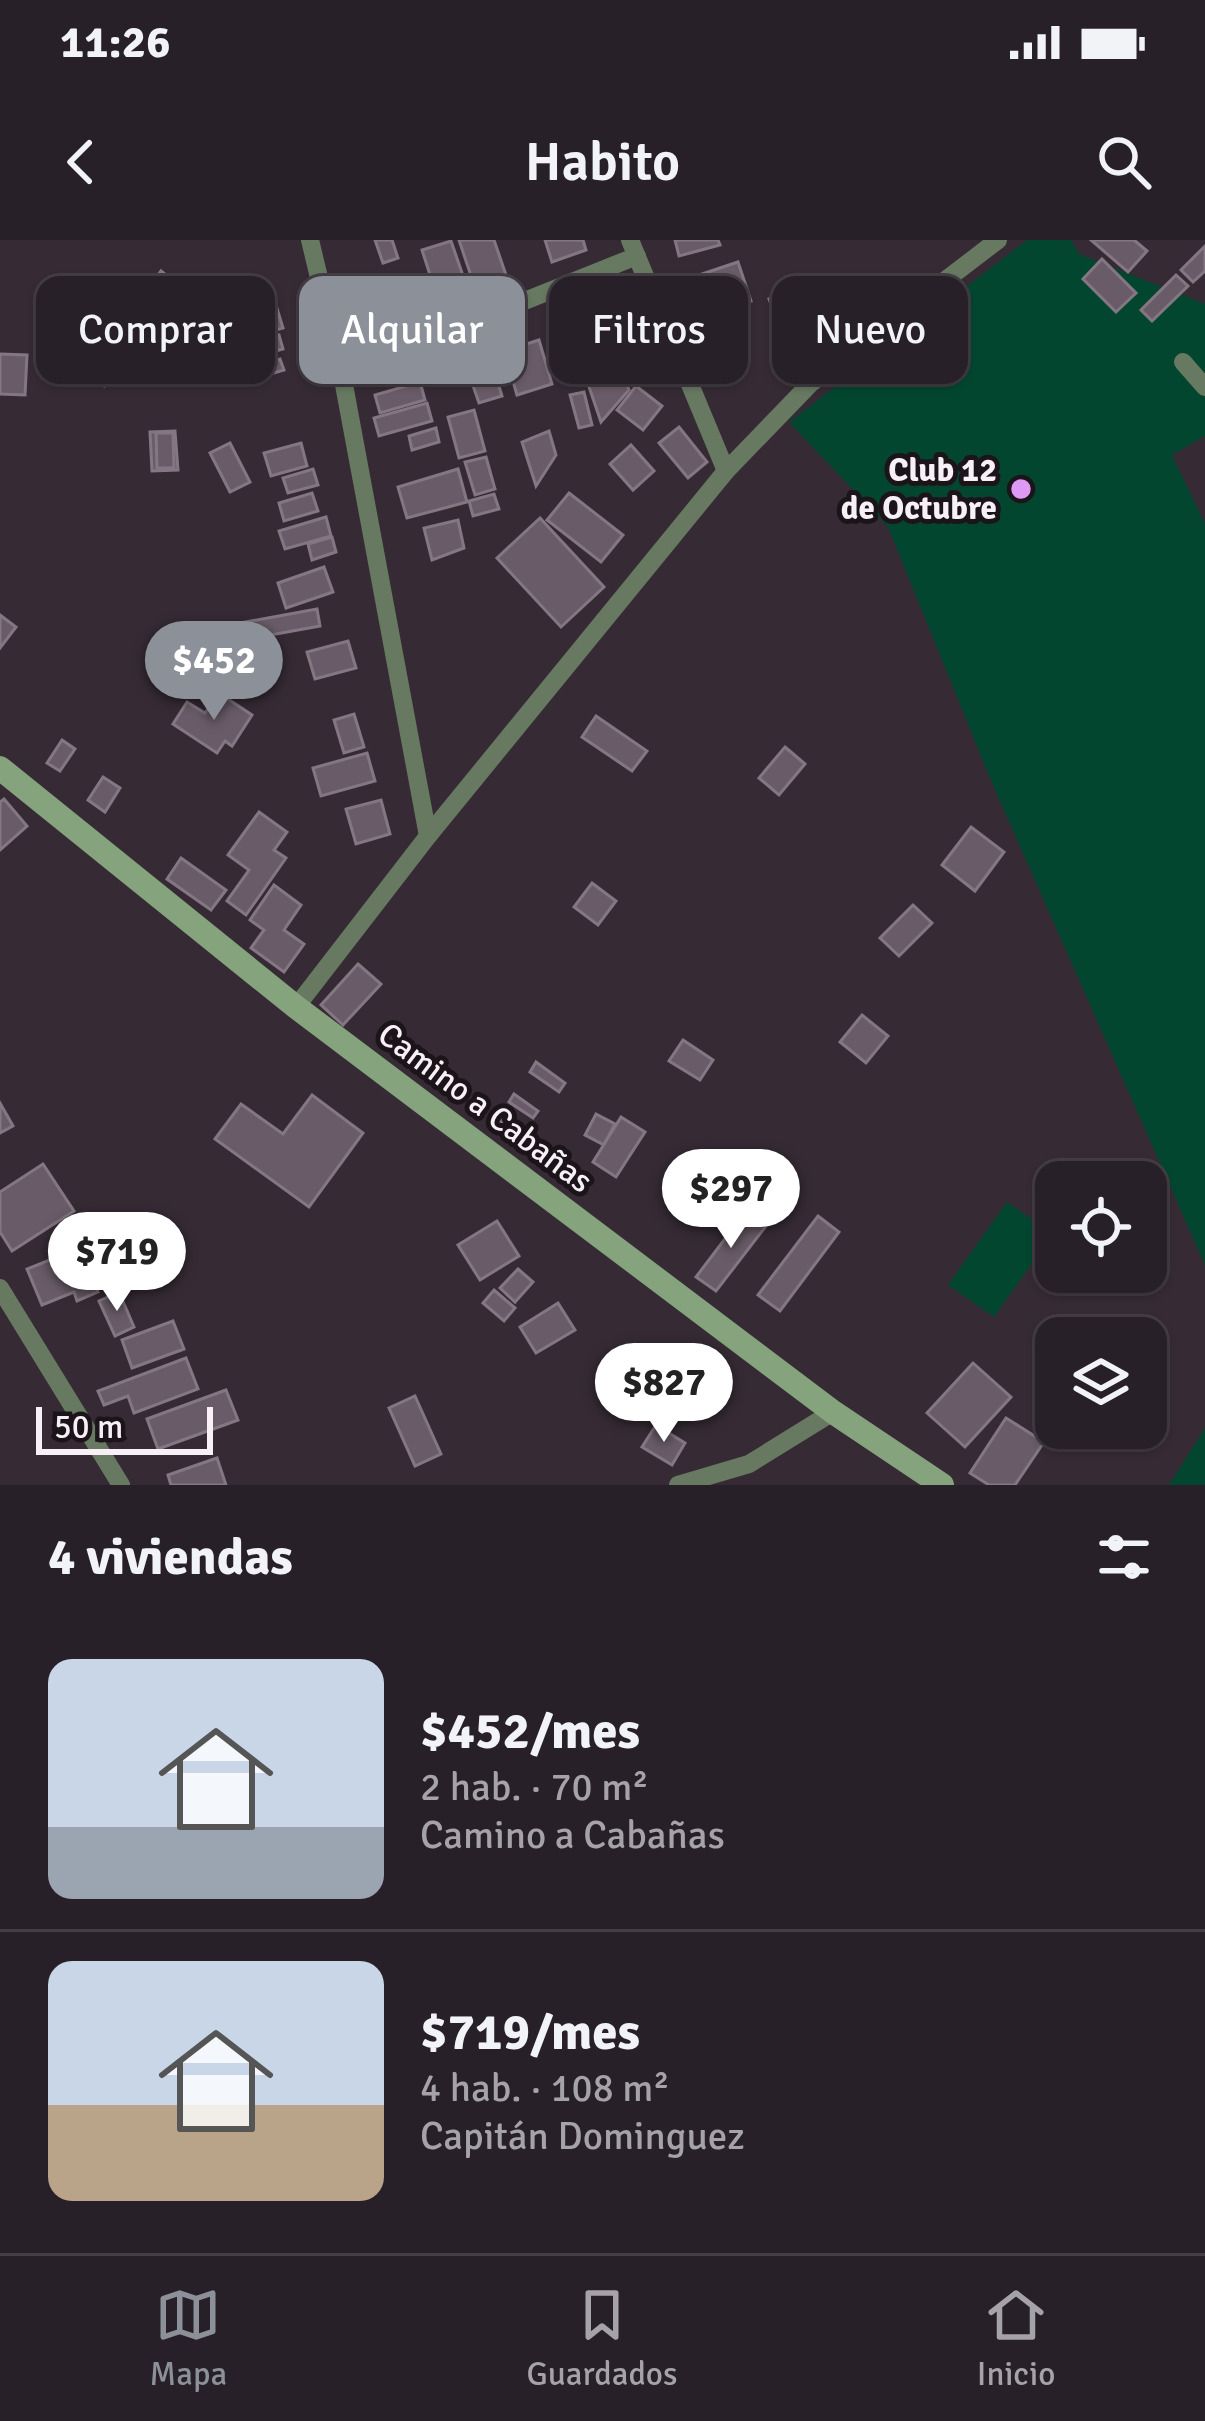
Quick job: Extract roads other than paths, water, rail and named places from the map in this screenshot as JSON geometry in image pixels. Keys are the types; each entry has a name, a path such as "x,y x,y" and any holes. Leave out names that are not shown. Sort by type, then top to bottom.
{"street":[{"path":"310,240 319,276"},
{"path":"296,1007 428,836 726,471 812,383 998,240"},
{"path":"525,295 633,248 726,471"},
{"path":"1183,362 1205,387"},
{"path":"344,384 428,836"},
{"name":"Camino a Cabañas","path":"0,768 296,1007 833,1412 942,1485"},
{"path":"0,1288 121,1485"},
{"path":"678,1485 749,1464 833,1412"}],"place":[{"name":"Club 12 de Octubre","path":"1021,489"}]}
